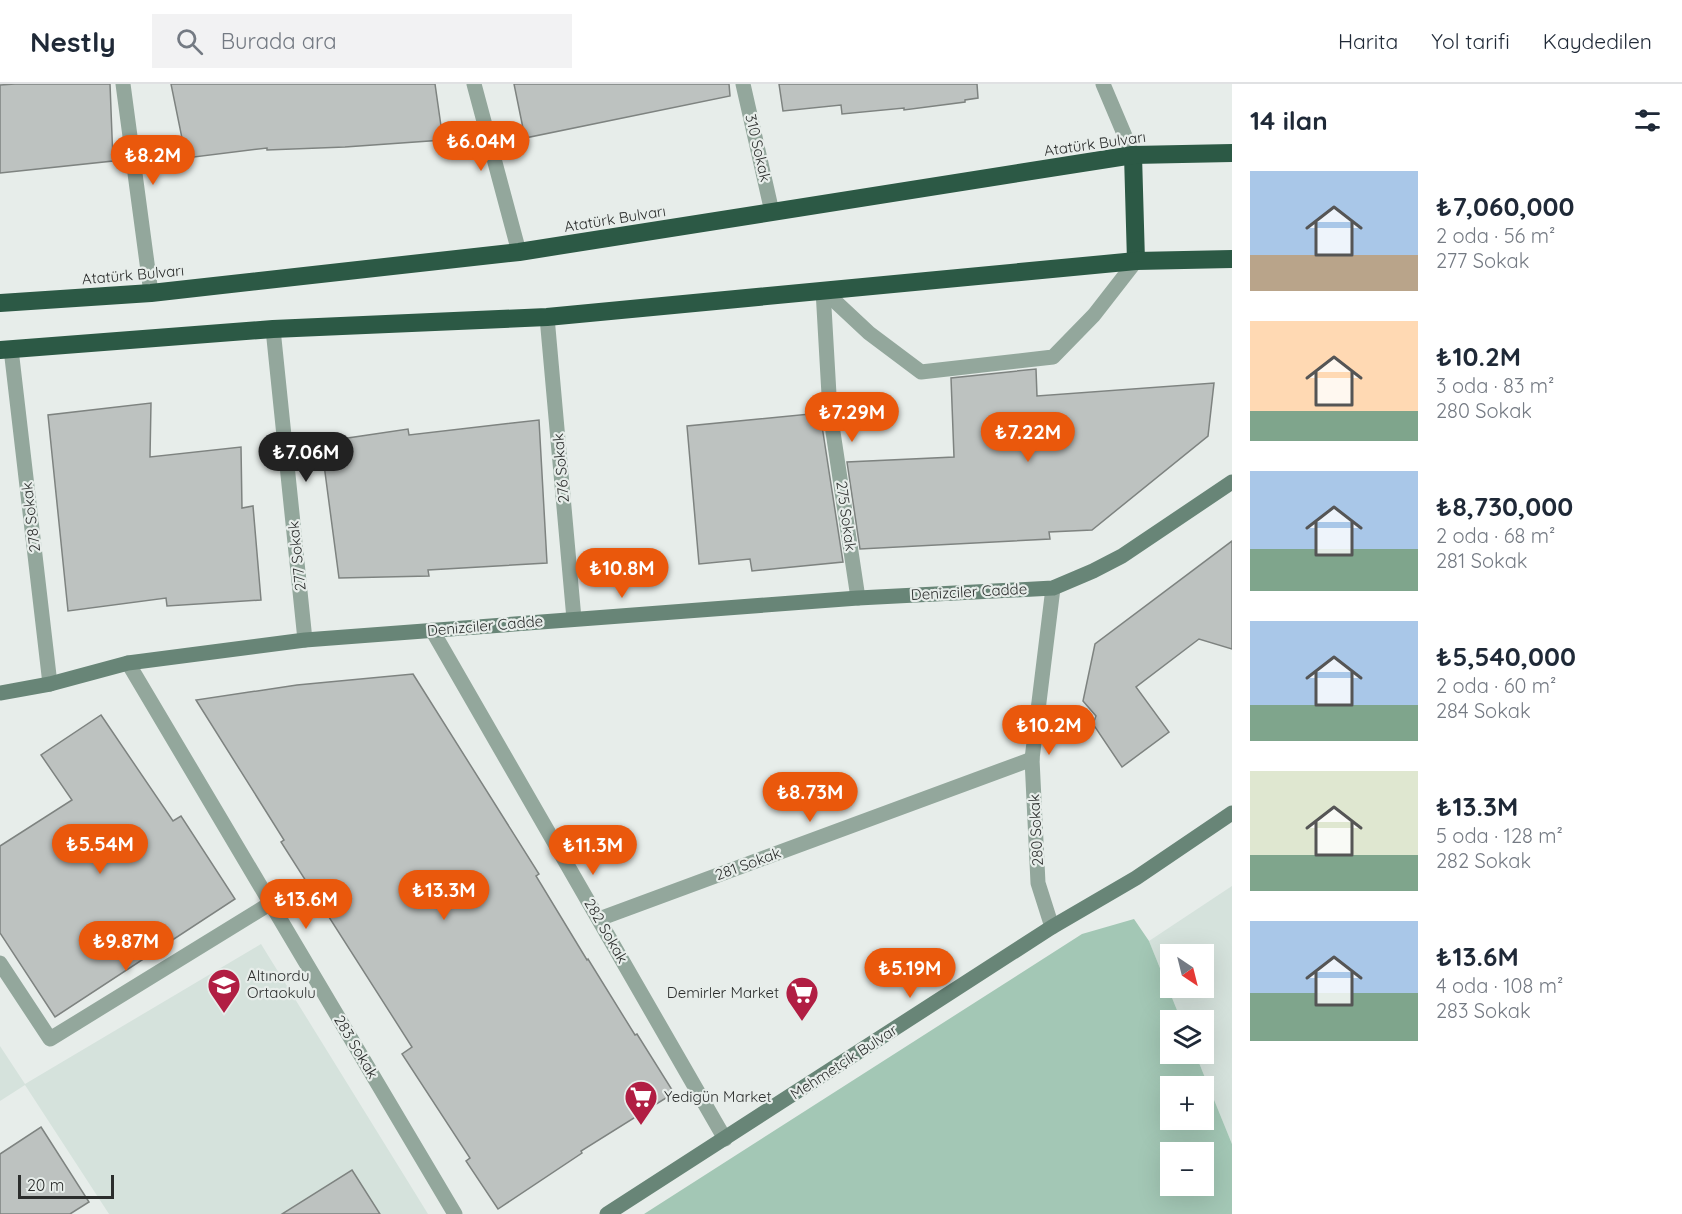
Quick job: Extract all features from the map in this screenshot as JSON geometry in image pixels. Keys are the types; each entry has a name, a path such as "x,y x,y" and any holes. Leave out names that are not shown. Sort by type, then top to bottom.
{"highway":[{"name":"Atatürk Bulvarı","path":"0,303 151,293 519,252 1134,154 1232,153"},
{"path":"1134,154 1136,261"},
{"path":"5,350 273,329 547,317 1136,261 1232,259"}],"street":[{"path":"123,84 151,293"},
{"path":"474,84 519,252"},
{"name":"310 Sokak","path":"743,84 772,212"},
{"path":"1102,84 1134,154"},
{"path":"824,290 869,333 921,372 1053,357 1094,315 1136,261"},
{"name":"275 Sokak","path":"824,290 830,412 858,598"},
{"name":"276 Sokak","path":"547,317 574,619"},
{"name":"277 Sokak","path":"273,329 305,639"},
{"name":"278 Sokak","path":"5,350 50,684"},
{"name":"Denizciler Cadde","path":"0,693 50,684 128,663 305,639 858,598 1053,588 1122,556 1232,482"},
{"name":"280 Sokak","path":"1052,927 1043,906 1038,883 1032,759 1053,588"},
{"name":"282 Sokak","path":"432,630 725,1139"},
{"name":"283 Sokak","path":"128,663 455,1214"},
{"name":"281 Sokak","path":"599,919 1032,759"},
{"name":"Mehmetçik Bulvar","path":"607,1214 1052,927 1136,878 1232,813"},
{"path":"0,963 50,1039 271,903"}],"shaded area":[{"path":"1232,886 1232,1144 1214,1100 1214,1076 1204,1076 1199,1064 1214,1064 1214,1010 1177,1010 1172,998 1214,998 1214,944 1160,944 1160,968 1149,941"},
{"name":"Altınordu Ortaokulu","path":"261,944 428,1214 109,1214 25,1085 0,1101 0,1046 25,1084"}],"green space":[{"path":"1134,919 1149,941 1160,968 1160,998 1172,998 1177,1010 1160,1010 1160,1064 1199,1064 1204,1076 1160,1076 1160,1130 1214,1130 1214,1100 1232,1144 1232,1214 644,1214 1082,934"}],"building":[{"path":"110,84 113,161 0,173 0,85"},
{"path":"171,84 435,84 443,140 345,147 267,150 267,148 186,158"},
{"path":"514,84 729,84 730,96 525,138"},
{"path":"779,84 977,84 978,98 965,100 965,102 904,110 904,108 842,114 841,105 783,111"},
{"path":"1036,369 1037,396 1214,383 1208,436 1092,530 1049,532 1050,539 860,549 847,462 954,457 951,378"},
{"path":"151,403 150,457 241,447 242,508 253,506 261,600 167,606 166,598 68,611 48,415"},
{"path":"820,413 843,562 752,571 750,559 699,564 687,426"},
{"path":"539,420 547,563 428,570 429,576 339,578 321,442 408,429 409,435"},
{"path":"1232,541 1232,649 1199,639 1136,687 1169,732 1122,767 1093,724 1096,716 1083,701 1095,644"},
{"path":"413,674 539,874 536,876 587,960 674,1093 581,1151 582,1153 498,1209 466,1161 470,1158 402,1054 412,1047 281,842 284,840 196,700 297,685"},
{"path":"101,715 173,821 181,816 235,899 55,1017 0,933 0,846 72,800 41,755"},
{"path":"41,1127 89,1202 70,1214 0,1214 0,1154"},
{"path":"352,1170 380,1214 282,1214"}],"place":[{"name":"Altınordu Ortaokulu","path":"224,1014"},
{"name":"Demirler Market","path":"802,1022"},
{"name":"Yedigün Market","path":"641,1126"}]}
